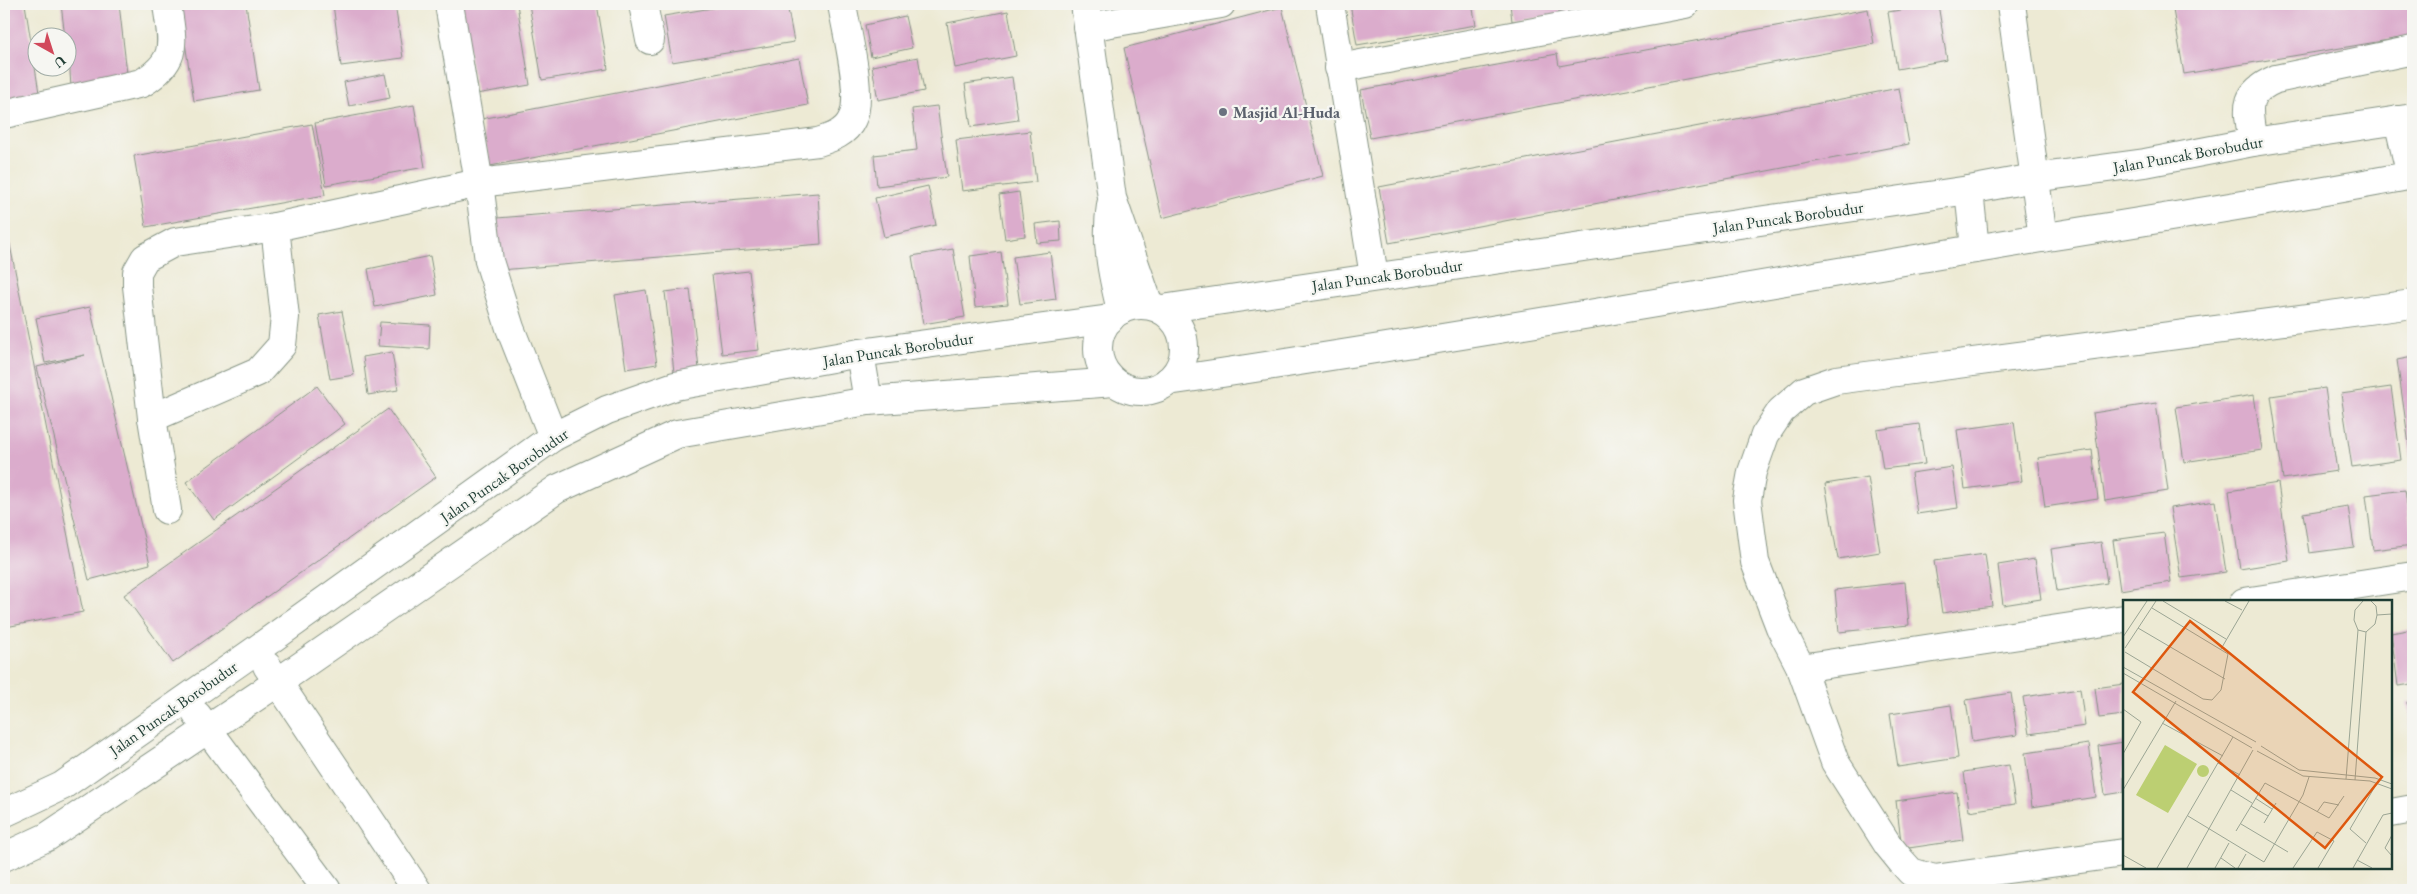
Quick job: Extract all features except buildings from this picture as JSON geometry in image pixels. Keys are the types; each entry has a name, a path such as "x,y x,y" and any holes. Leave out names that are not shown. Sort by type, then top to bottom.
{"street":[{"path":"4,114 142,83 159,72 170,55 172,46 166,4"},
{"path":"449,4 479,184 488,261 510,328 553,437"},
{"path":"643,4 650,40"},
{"path":"167,510 152,418 137,286 139,266 152,252 175,242 275,227 479,184 818,142 832,138 852,121 858,99 842,4"},
{"path":"1155,307 1112,198 1086,15 1221,4"},
{"path":"1330,4 1374,276"},
{"path":"1339,68 1685,4"},
{"path":"2011,4 2043,238"},
{"path":"2254,142 2248,112 2251,98 2260,86 2276,79 2413,50"},
{"path":"1168,381 1397,347 1975,249 2148,222 2412,176 2406,119"},
{"name":"Jalan Puncak Borobudur","path":"1155,307 1969,190 2034,178 2145,163 2254,142 2406,119"},
{"path":"1969,190 1975,249"},
{"path":"1112,198 1108,224 1115,314"},
{"path":"152,418 258,372 282,345 285,317 275,227"},
{"path":"2123,852 2014,880 1934,879 1911,872 1888,845 1835,762 1801,668 1780,628 1755,562 1747,500 1752,472 1765,435 1781,411 1804,391 1836,380 2413,304"},
{"path":"1134,305 1155,307 1173,318 1181,330 1184,343 1183,358 1178,371 1168,381 1155,389 1141,391 1127,388 1114,382 1105,371 1099,358 1098,344 1102,330 1115,314 1134,305"},
{"name":"Jalan Puncak Borobudur","path":"4,812 62,786 186,697 256,650 553,437 607,410 674,386 860,354 1115,314"},
{"path":"860,354 868,401"},
{"path":"4,857 47,837 278,682 557,489 678,434 868,401 1114,382"},
{"path":"2257,600 2413,576"},
{"path":"1801,668 2123,619"},
{"path":"256,650 417,890"},
{"path":"186,697 206,730 328,890"},
{"path":"2392,813 2413,809"}],"place":[{"name":"Masjid Al-Huda","path":"1223,112"}]}
